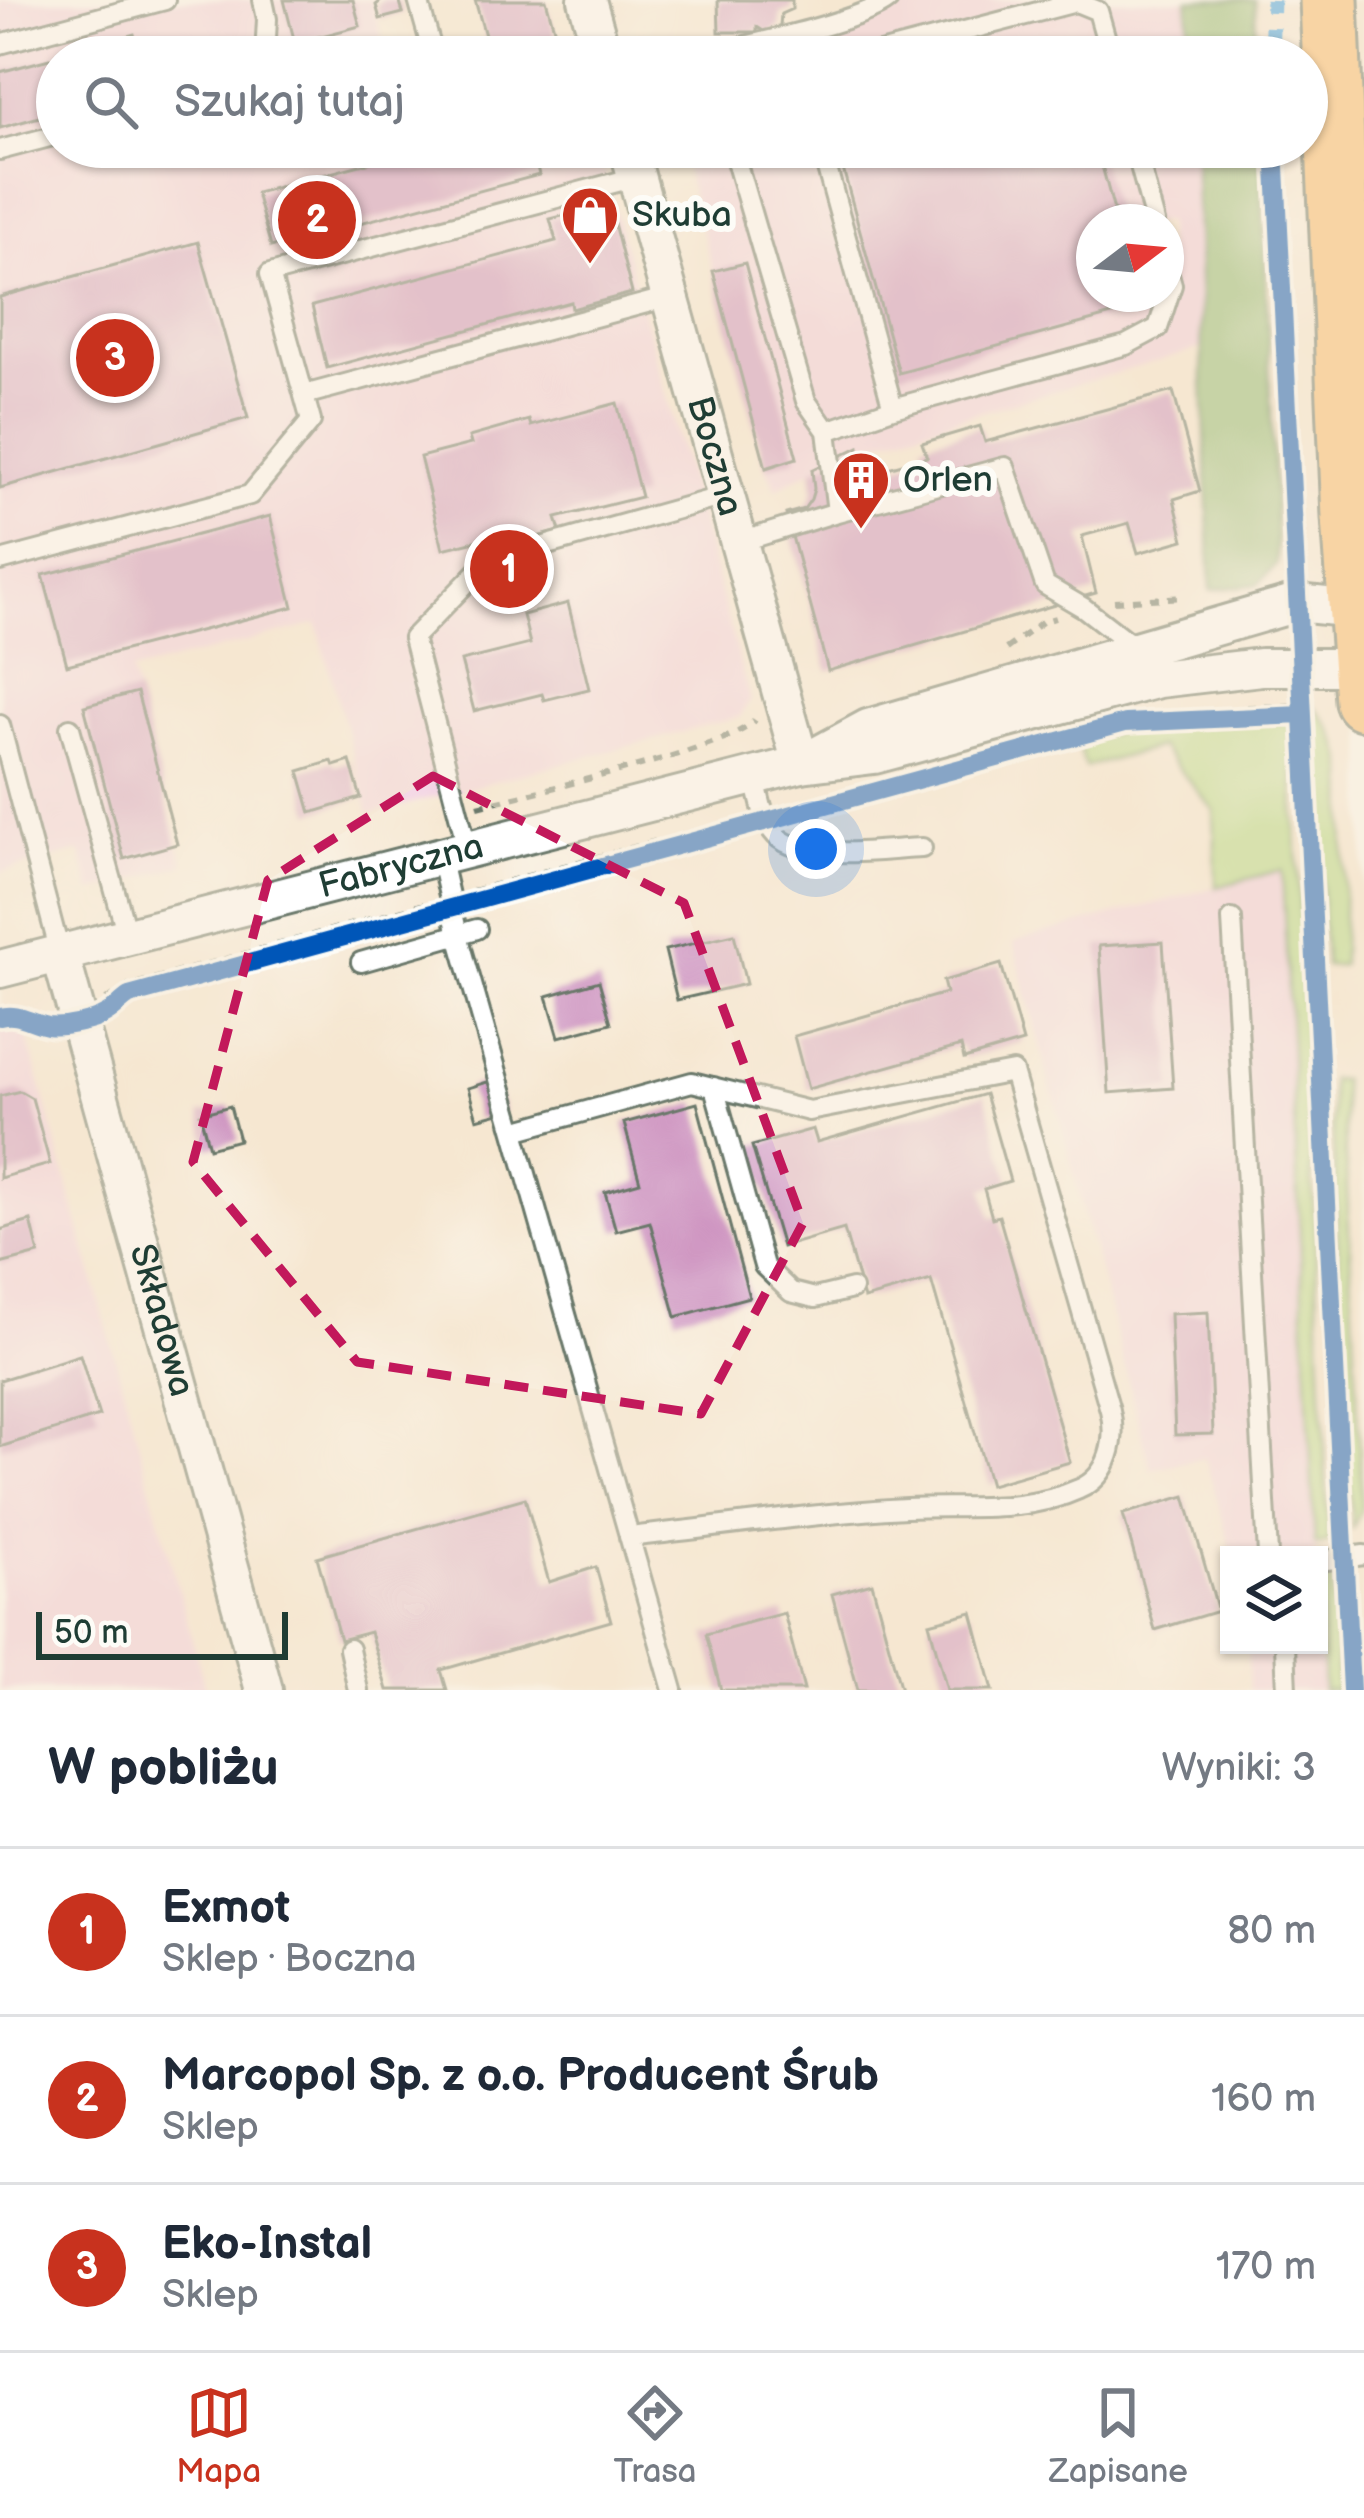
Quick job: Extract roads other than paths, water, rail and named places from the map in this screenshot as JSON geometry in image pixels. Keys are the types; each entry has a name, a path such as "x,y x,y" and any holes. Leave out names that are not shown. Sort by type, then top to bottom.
{"main road":[{"path":"1329,0 1364,701"}],"street":[{"path":"587,0 597,36"},
{"name":"Boczna","path":"634,168 801,764"},
{"name":"Fabryczna","path":"801,764 868,728 1297,603 1360,608"},
{"name":"Fabryczna","path":"0,969 801,764 874,755 1158,679 1261,667 1364,668"},
{"name":"Składowa","path":"60,952 264,1690"}],"lane":[{"path":"0,44 164,0"},
{"path":"262,0 266,36"},
{"path":"418,0 428,36"},
{"path":"775,36 863,12 888,0"},
{"path":"945,36 1076,2 1098,11 1105,36"},
{"path":"0,150 36,141"},
{"path":"0,561 250,495 311,422 270,274 613,168"},
{"path":"738,168 806,401 827,431 837,512"},
{"path":"827,168 893,408"},
{"path":"1141,168 1150,204"},
{"path":"304,395 669,297"},
{"path":"827,431 893,408 1126,345 1158,328 1163,312"},
{"path":"737,543 1005,467 1045,585 1141,652"},
{"path":"673,1690 514,1131 467,932 451,903 454,853 413,638 487,562 724,496"},
{"path":"0,725 60,952"},
{"path":"70,728 127,935"},
{"path":"754,777 777,838 806,851 922,848"},
{"path":"1232,919 1267,1546"},
{"path":"361,962 467,932"},
{"path":"514,1131 692,1082 809,1111 1013,1072 1109,1410 1113,1439 1094,1479 1081,1489 1023,1505 906,1508 629,1537"},
{"path":"713,1087 764,1266 791,1292 815,1298 852,1289"},
{"path":"1328,1561 1364,1555"},
{"path":"349,1649 358,1690"},
{"path":"1286,1654 1287,1690"}],"place":[{"name":"Marcopol Sp. z o.o. Producent Śrub","path":"317,220"},
{"name":"Skuba","path":"590,266"},
{"name":"Eko-Instal","path":"115,358"},
{"name":"Orlen","path":"861,531"},
{"name":"Exmot","path":"509,569"}]}
